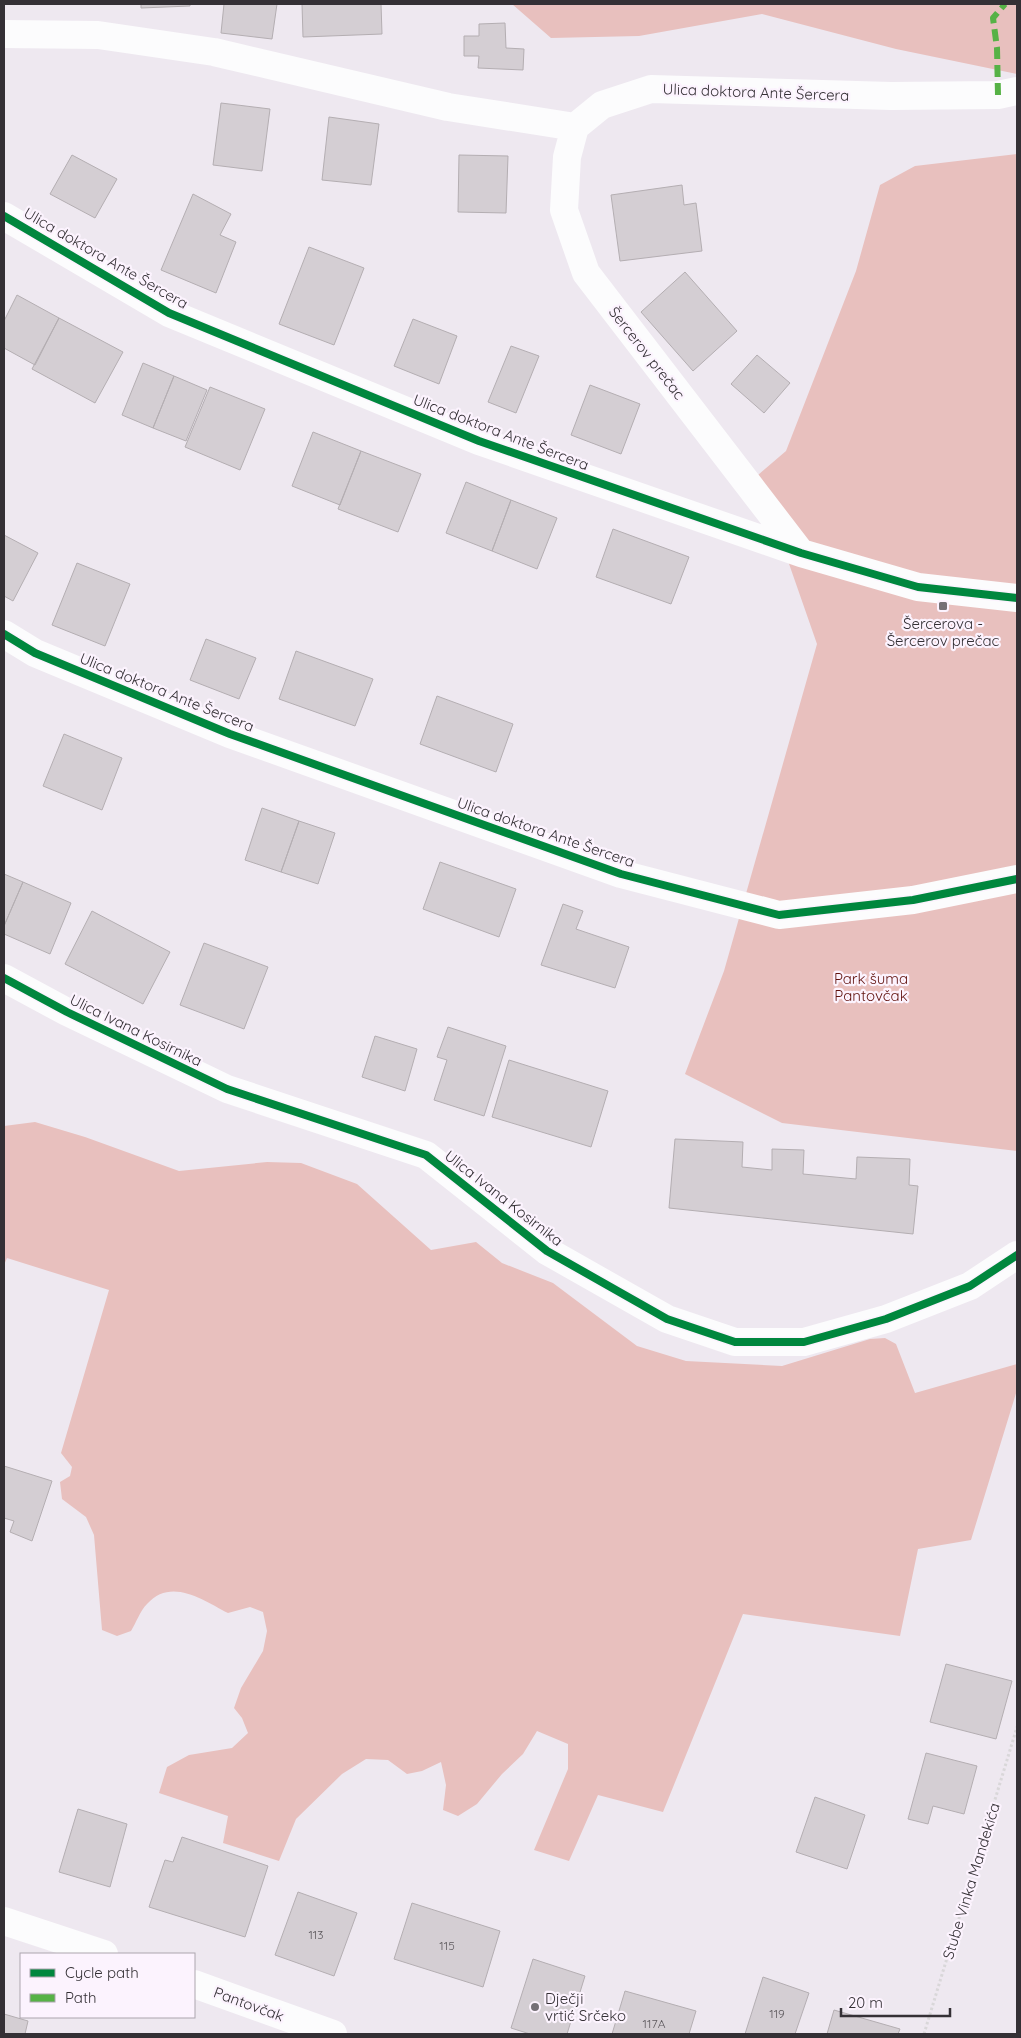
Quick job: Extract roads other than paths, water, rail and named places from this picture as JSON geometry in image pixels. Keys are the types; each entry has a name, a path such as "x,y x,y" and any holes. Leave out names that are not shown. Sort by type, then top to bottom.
{"street":[{"path":"4,34 98,35 214,52 448,107 575,127"},
{"name":"Ulica doktora Ante Šercera","path":"575,127 602,105 651,89 891,96 998,95 1017,91"},
{"name":"Šercerov prečac","path":"575,127 568,157 564,210 586,273 801,553"},
{"name":"Ulica doktora Ante Šercera","path":"4,216 169,313 478,441 801,553 918,587 1017,598"},
{"name":"Ulica doktora Ante Šercera","path":"4,634 35,653 230,734 621,874 779,915 913,900 1017,879"},
{"name":"Ulica Ivana Kosirnika","path":"4,978 67,1012 227,1089 426,1155 547,1251 667,1319 736,1342 804,1342 886,1319 970,1286 1017,1255"},
{"path":"4,1920 101,1953"},
{"name":"Pantovčak","path":"195,1984 333,2034"}],"place":[{"name":"Šercerova - Šercerov prečac","path":"943,606"},
{"name":"Dječji vrtić Srčeko","path":"535,2007"}],"park label":[{"name":"Park šuma Pantovčak","path":"871,986"}]}
